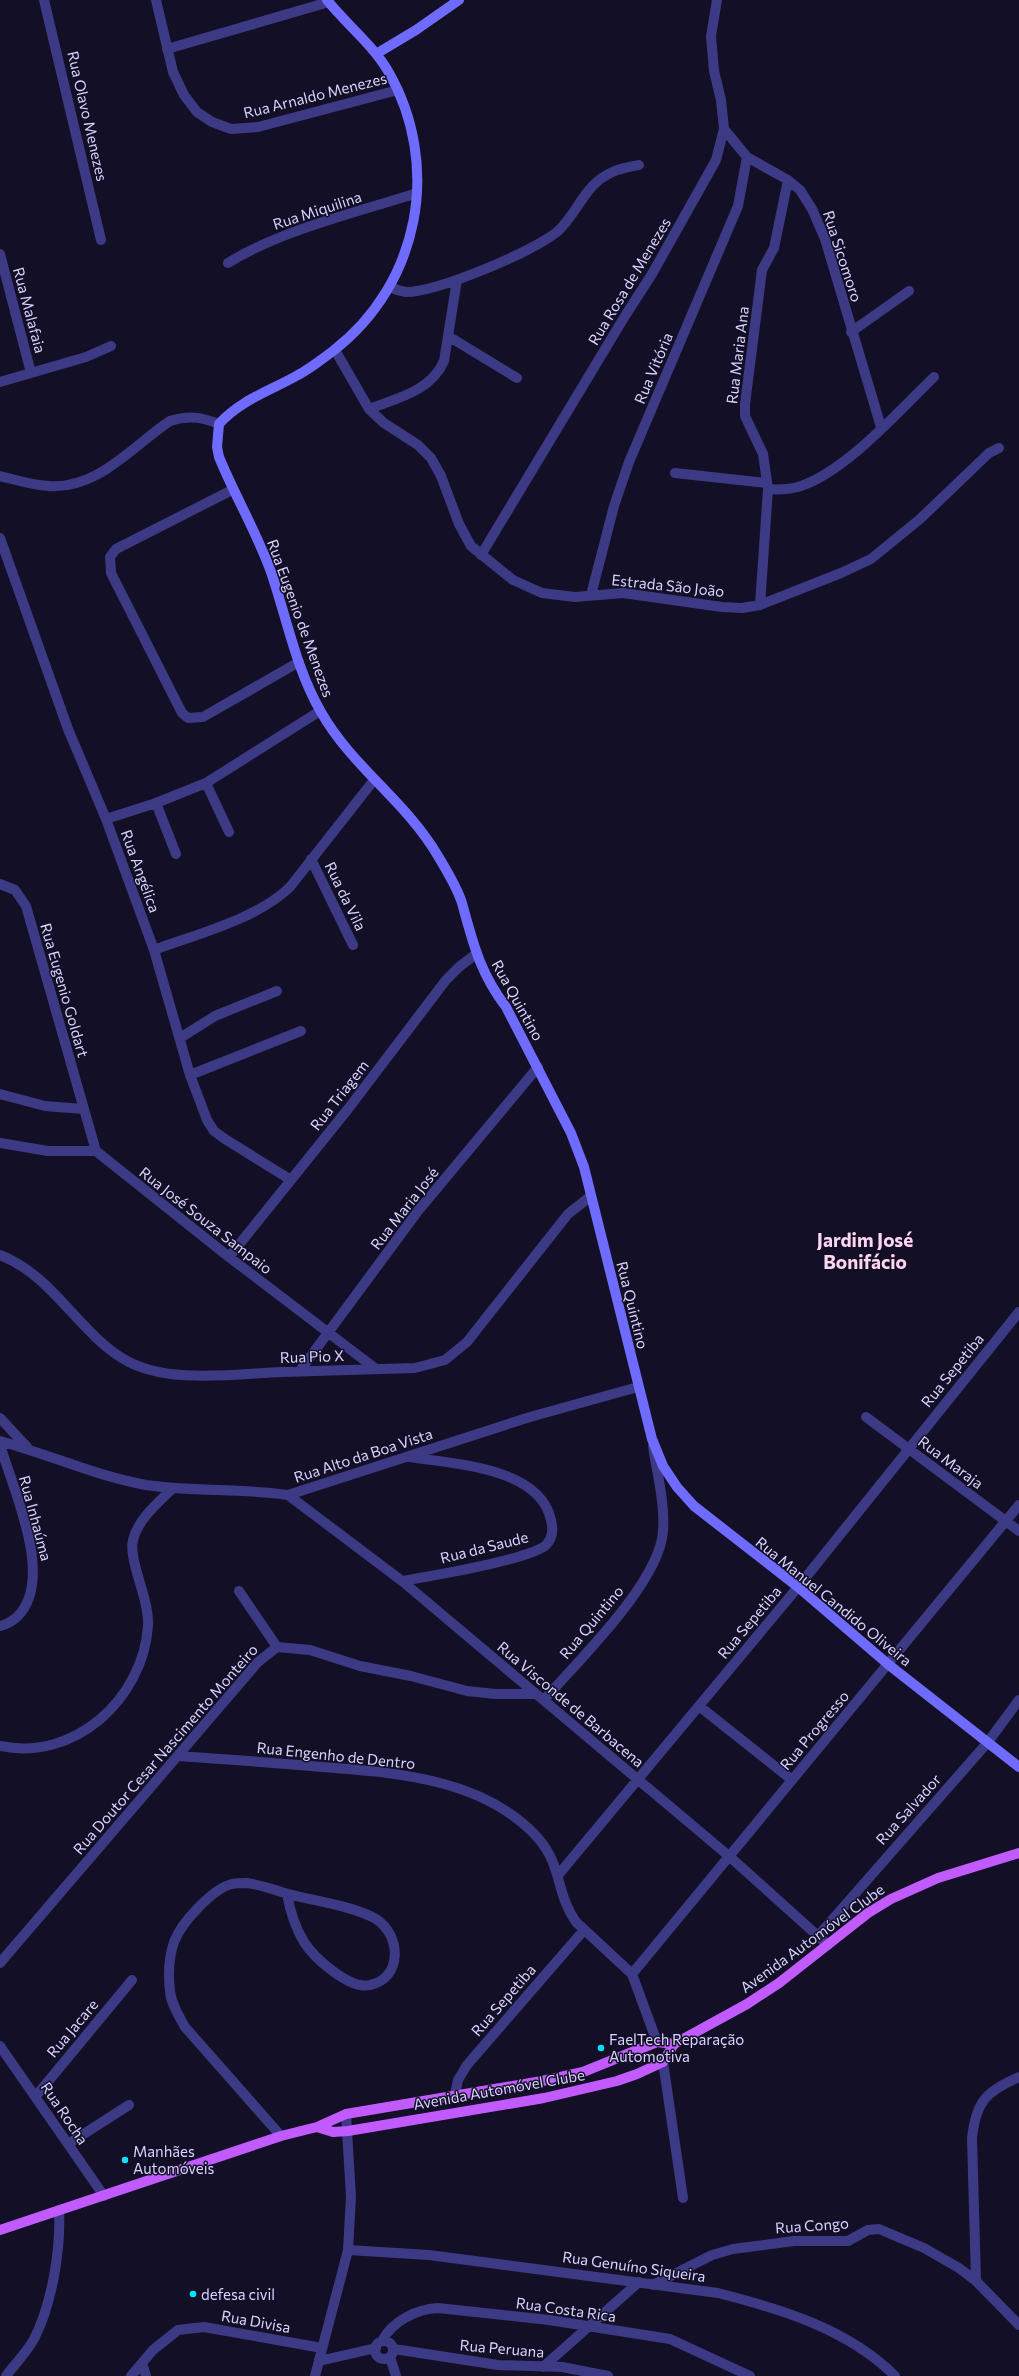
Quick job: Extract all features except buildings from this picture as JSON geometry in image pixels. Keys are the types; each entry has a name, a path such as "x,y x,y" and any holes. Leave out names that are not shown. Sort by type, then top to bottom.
{"main road":[{"path":"376,54 416,30 459,0"},
{"path":"220,424 245,402 298,375 334,350 355,332 388,286 407,250 416,215 419,170 413,136 398,90 376,54 328,1"},
{"name":"Rua Eugenio de Menezes","path":"220,424 217,447 219,457 232,490 270,571 299,662 320,711 336,736 374,780 407,811 422,830 452,880 462,903"},
{"name":"Rua Quintino","path":"462,903 476,954 493,990 506,1007 538,1067 571,1133 584,1167 652,1440"},
{"name":"Rua Manuel Candido Oliveira","path":"652,1440 663,1466 677,1487 694,1506 798,1587 889,1665 1019,1767"},
{"name":"Avenida Automóvel Clube","path":"318,2127 333,2132 348,2131 544,2098 617,2082 663,2062 674,2044 747,2004 779,1983 868,1913 902,1893 938,1878 1019,1853"},
{"name":"Avenida Automóvel Clube","path":"0,2230 281,2136 318,2127 346,2114 542,2081 583,2072 658,2042 674,2044"},
{"path":"542,2081 544,2098"},
{"path":"445,2115 452,2106 455,2095"}],"street":[{"name":"Rua Olavo Menezes","path":"44,0 101,240"},
{"name":"Rua Arnaldo Menezes","path":"156,0 167,49 174,72 184,96 197,112 212,122 230,129 258,127 398,90"},
{"name":"Rua Rosa de Menezes","path":"481,555 687,213 716,160 724,129 721,100 714,72 711,36 717,0"},
{"path":"167,49 328,1"},
{"name":"Rua Sicomoro","path":"724,129 747,157 788,180 800,190 812,209 825,239 851,332 881,427"},
{"name":"Rua Vitória","path":"591,595 614,506 629,462 738,206 747,157"},
{"path":"388,286 397,290 416,291 457,280 541,243 567,223 596,182 620,169 639,165"},
{"name":"Rua Maria Ana","path":"760,605 767,486 762,454 745,416 745,404 762,270 774,248 788,180"},
{"name":"Rua Miquilina","path":"228,263 243,253 290,234 417,193"},
{"name":"Rua Malafaia","path":"0,254 32,373"},
{"path":"369,409 407,395 432,381 439,372 444,361 457,280"},
{"path":"851,332 909,291"},
{"path":"448,336 517,378"},
{"path":"0,382 86,357 111,346"},
{"name":"Estrada São João","path":"334,350 369,409 384,423 418,445 431,458 441,476 465,536 481,555 513,580 528,588 558,596 623,593 742,608 760,605 842,574 870,558 920,519 989,452 999,448"},
{"path":"675,473 767,486 783,490 814,480 856,450 934,377"},
{"path":"0,476 49,486 69,485 91,478 110,467 170,421 194,417 220,424"},
{"path":"232,490 116,549 110,557 111,573 182,713 188,718 202,717 299,662"},
{"name":"Rua Angélica","path":"0,538 68,729 106,819 154,950 190,1075 207,1120 214,1131 291,1180"},
{"path":"106,819 156,803 206,782 320,711"},
{"path":"154,950 268,906 290,887 374,780"},
{"path":"206,782 229,832"},
{"path":"156,803 176,854"},
{"name":"Rua da Vila","path":"311,860 353,945"},
{"name":"Rua Eugenio Goldart","path":"2,887 15,890 26,906 96,1151"},
{"name":"Rua Triagem","path":"229,1257 348,1110 446,980 476,954"},
{"path":"180,1038 215,1016 277,991"},
{"path":"190,1075 301,1031"},
{"name":"Rua Maria José","path":"299,1372 418,1211 538,1067"},
{"path":"0,1094 45,1106 83,1109"},
{"path":"0,1143 48,1151 96,1151"},
{"name":"Rua José Souza Sampaio","path":"96,1151 229,1257 376,1369"},
{"name":"Rua Pio X","path":"0,1255 36,1276 105,1345 121,1358 138,1367 185,1375 376,1369 431,1365 445,1360 467,1342 568,1214 591,1196"},
{"name":"Rua Sepetiba","path":"558,1874 638,1780 752,1639 798,1587 1019,1312"},
{"name":"Rua Alto da Boa Vista","path":"1,1448 13,1444 27,1447 93,1470 144,1484 173,1488 259,1491 288,1495 530,1417 638,1387"},
{"path":"0,1418 27,1447"},
{"name":"Rua Maraja","path":"866,1418 1019,1531"},
{"name":"Rua Quintino","path":"544,1700 627,1605 659,1553 663,1531 663,1504 652,1440"},
{"name":"Rua Inhaúma","path":"0,1626 16,1618 25,1608 33,1590 34,1572 32,1549 1,1448"},
{"name":"Rua da Saude","path":"402,1581 534,1552 546,1545 552,1536 552,1525 544,1502 531,1489 514,1478 467,1466 407,1456"},
{"path":"0,1746 22,1749 46,1746 64,1741 88,1729 109,1713 122,1697 136,1670 148,1626 147,1610 134,1556 133,1541 141,1524 150,1512 173,1488"},
{"name":"Rua Visconde de Barbacena","path":"288,1495 402,1581 730,1858 828,1945"},
{"name":"Rua Progresso","path":"632,1974 730,1858 792,1780 889,1665 1019,1505"},
{"path":"239,1591 277,1647"},
{"name":"Rua Doutor Cesar Nascimento Monteiro","path":"0,1963 258,1662 277,1647 310,1650 360,1666 411,1676 467,1690 495,1694 535,1694"},
{"name":"Rua Salvador","path":"818,1936 988,1742 1019,1700"},
{"path":"699,1706 792,1780"},
{"name":"Rua Engenho de Dentro","path":"178,1756 390,1773 437,1782 462,1790 496,1804 520,1821 547,1850 558,1874 563,1900 569,1912 584,1930 632,1974"},
{"path":"281,2136 185,2027 176,2010 170,1992 169,1968 174,1941 188,1920 218,1891 231,1884 248,1883 266,1886 287,1894 346,1908 376,1919 386,1929 393,1941 394,1965 389,1975 381,1982 368,1986 342,1977 322,1962 305,1943 297,1928 290,1912 287,1894"},
{"name":"Rua Sepetiba","path":"455,2095 458,2080 467,2065 584,1930"},
{"path":"632,1974 658,2042"},
{"name":"Rua Jacare","path":"36,2096 132,1980"},
{"name":"Rua Rocha","path":"0,2046 104,2196"},
{"path":"663,2062 683,2198"},
{"path":"976,2281 972,2138 974,2122 977,2109 982,2101 996,2089 1019,2077"},
{"path":"68,2144 129,2105"},
{"path":"315,2376 348,2250 351,2216 346,2114"},
{"path":"6,2376 33,2340 40,2324 58,2257 60,2236 59,2210"},
{"name":"Rua Congo","path":"653,2284 712,2255 733,2249 794,2241 848,2241 874,2229 924,2248 959,2268 976,2281 1019,2325"},
{"name":"Rua Genuíno Siqueira","path":"348,2250 429,2255 718,2293 759,2303 845,2338 864,2349 895,2376"},
{"path":"543,2367 639,2282"},
{"name":"Rua Costa Rica","path":"379,2344 398,2323 408,2316 428,2308 549,2320 587,2327 656,2335 670,2339 750,2376"},
{"name":"Rua Divisa","path":"131,2376 164,2339 178,2330 197,2327 322,2348"},
{"path":"319,2361 390,2342 396,2376"},
{"path":"379,2344 380,2357 392,2353"},
{"name":"Rua Peruana","path":"392,2353 498,2366 543,2367 577,2373 608,2376"},
{"path":"142,2363 146,2376"}],"place":[{"name":"FaelTech Reparação Automotiva","path":"601,2048"},
{"name":"Manhães Automóveis","path":"125,2160"},
{"name":"defesa civil","path":"193,2294"}],"district":[{"name":"Jardim José Bonifácio","path":"865,1250"}]}
